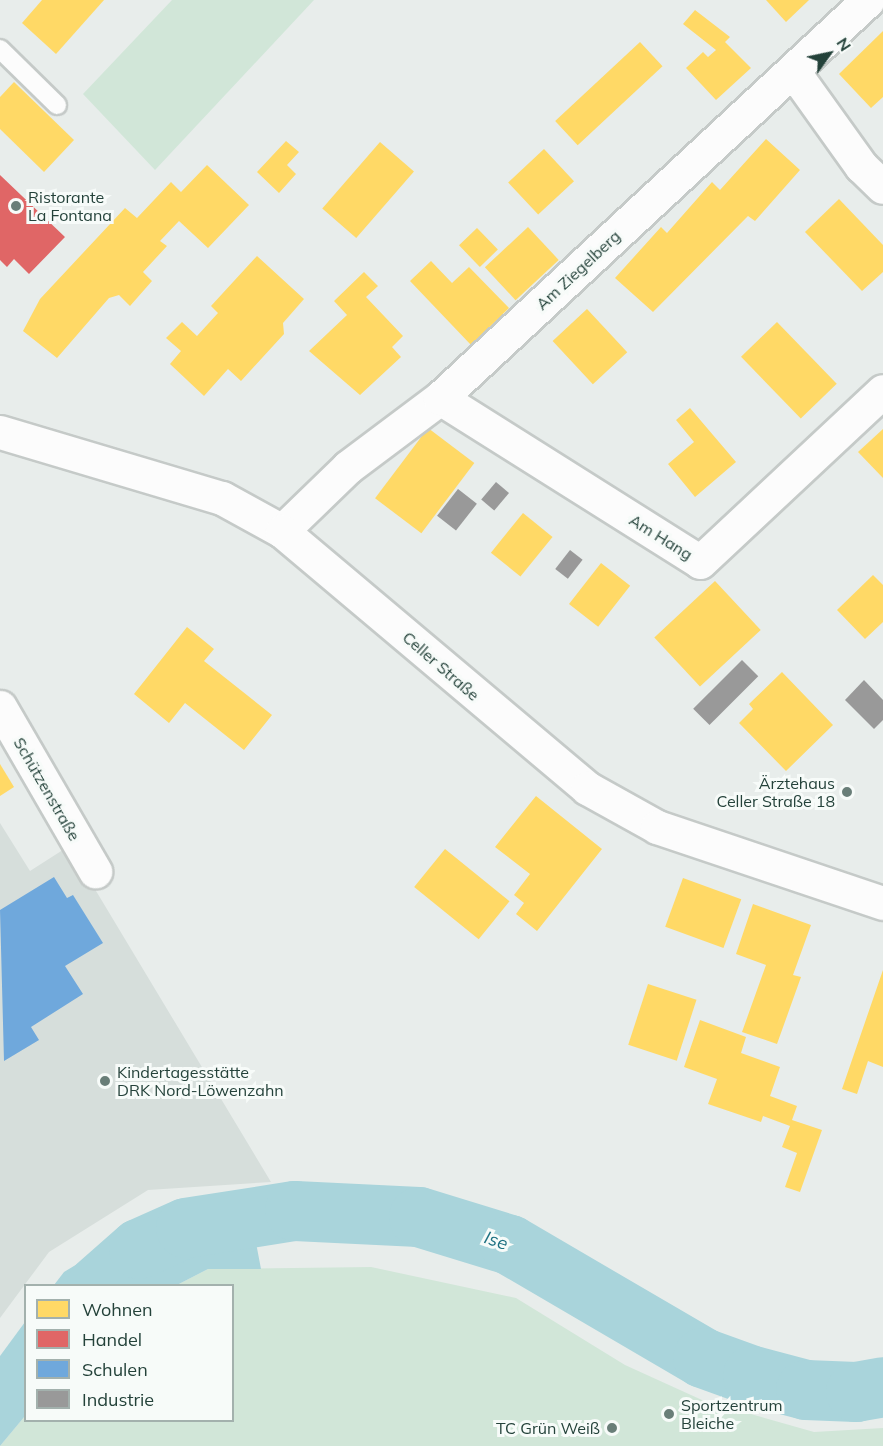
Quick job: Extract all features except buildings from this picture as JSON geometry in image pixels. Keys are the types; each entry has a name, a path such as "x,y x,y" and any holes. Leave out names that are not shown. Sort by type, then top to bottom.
{"street":[{"name":"Am Ziegelberg","path":"282,531 330,482 440,398 868,0"},
{"path":"793,71 861,166 883,186"},
{"name":"Am Hang","path":"440,398 700,562 883,392"},
{"name":"Celler Straße","path":"0,432 222,498 282,531 587,788 657,827 883,903"},
{"name":"Schützenstraße","path":"0,707 95,871"}],"lane":[{"path":"0,49 57,105"}],"shaded area":[{"name":"Kindertagesstätte DRK Nord-Löwenzahn","path":"0,823 30,871 69,846 271,1182 148,1190 49,1252 0,1318"}],"green space":[{"path":"172,0 314,0 155,170 83,94"},
{"path":"371,1267 516,1298 625,1365 702,1400 814,1432 883,1428 883,1446 0,1446 24,1417 24,1422 234,1422 234,1284 179,1284 208,1269"}],"water":[{"path":"249,1206 261,1269 208,1269 179,1284 55,1284 64,1272 160,1214"},
{"path":"24,1323 24,1417 0,1446 0,1356"}],"waterway":[{"name":"Ise","path":"99,1284 139,1249 186,1228 295,1211 419,1217 510,1245 703,1358 753,1376 806,1390 856,1392 883,1387"}],"place":[{"name":"Ristorante La Fontana","path":"16,206"},
{"name":"Ärztehaus Celler Straße 18","path":"847,792"},
{"name":"Kindertagesstätte DRK Nord-Löwenzahn","path":"105,1081"},
{"name":"Sportzentrum Bleiche","path":"669,1414"},
{"name":"TC Grün Weiß","path":"612,1428"}]}
